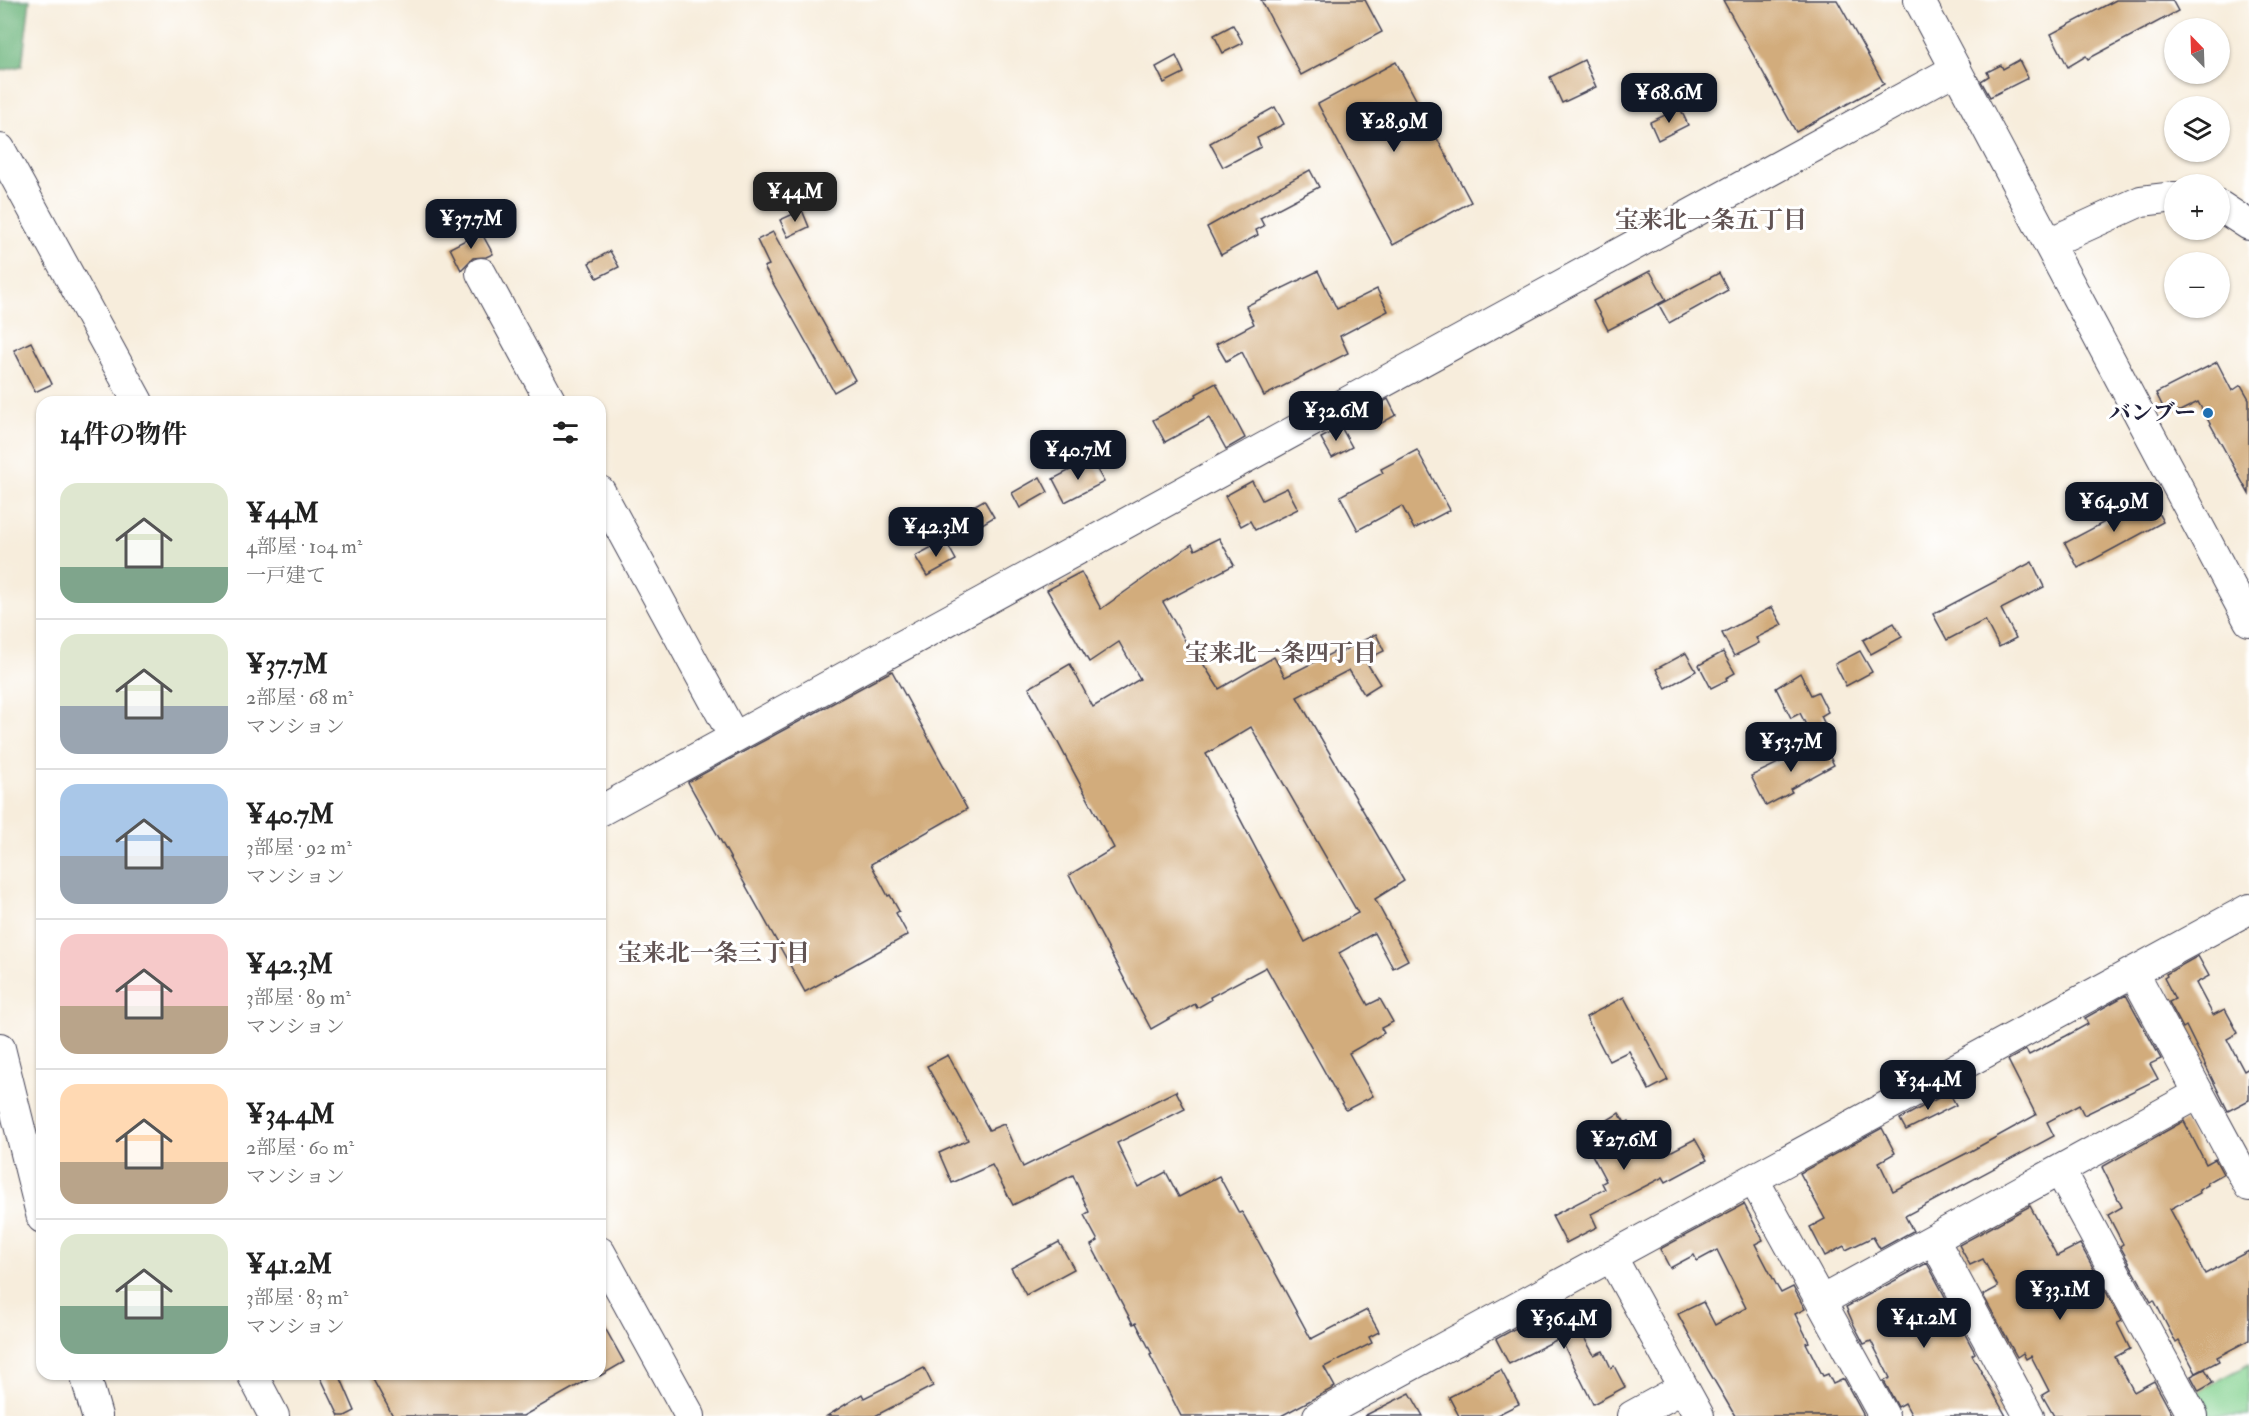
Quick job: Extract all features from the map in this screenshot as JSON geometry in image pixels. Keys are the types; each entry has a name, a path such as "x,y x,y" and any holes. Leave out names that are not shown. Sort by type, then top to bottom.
{"street":[{"path":"1919,0 2249,621"},
{"path":"606,808 1956,69"},
{"path":"0,148 135,396"},
{"path":"2049,243 2141,201 2164,198"},
{"path":"2230,213 2249,225"},
{"path":"481,273 548,396"},
{"path":"606,502 734,737"},
{"path":"1318,1416 2248,912"},
{"path":"2134,973 2249,1186"},
{"path":"0,1048 36,1194"},
{"path":"1821,1301 2198,1094"},
{"path":"2060,1171 2193,1416"},
{"path":"1754,1180 1884,1416"},
{"path":"1934,1240 2029,1416"},
{"path":"1611,1256 1699,1416"},
{"path":"606,1263 690,1416"},
{"path":"87,1380 97,1416"},
{"path":"255,1380 273,1416"},
{"path":"1632,1416 1683,1388"}],"green space":[{"path":"0,0 30,0 22,66 0,71"},
{"path":"2249,1364 2249,1416 2210,1416 2197,1392"}],"building":[{"path":"1261,0 1365,0 1382,32 1301,75"},
{"path":"1723,0 1837,0 1884,84 1796,132"},
{"path":"2116,0 2172,0 2178,11 2088,59 2086,56 2068,67 2051,34"},
{"path":"1233,25 1243,43 1223,53 1214,35"},
{"path":"1176,56 1184,73 1164,83 1156,67"},
{"path":"1584,60 1596,87 1562,103 1550,77"},
{"path":"2019,60 2028,78 1990,97 1981,81 1989,76 1987,72 2001,65 2003,69"},
{"path":"1396,62 1471,202 1393,245 1318,104"},
{"path":"1275,107 1284,124 1257,138 1261,147 1223,167 1210,143"},
{"path":"1680,108 1688,125 1658,140 1650,122"},
{"path":"1310,170 1319,187 1260,218 1264,226 1256,230 1258,235 1221,255 1207,227"},
{"path":"802,210 809,227 788,237 780,220"},
{"path":"481,232 493,254 473,258 461,270 450,248"},
{"path":"773,232 855,380 834,392 764,267 769,265 757,240"},
{"path":"610,251 619,267 597,278 589,263"},
{"path":"1318,271 1337,309 1377,289 1388,311 1340,336 1348,353 1264,396 1242,352 1226,361 1216,344 1254,324 1246,306"},
{"path":"1650,271 1666,300 1608,330 1593,301"},
{"path":"1719,273 1728,290 1669,323 1659,305"},
{"path":"31,342 52,384 35,392 14,350"},
{"path":"2217,362 2232,391 2241,385 2249,399 2249,494 2198,402 2180,411 2165,411 2156,393"},
{"path":"1216,383 1245,438 1226,449 1209,418 1165,442 1153,420"},
{"path":"1388,399 1396,415 1380,424 1372,408"},
{"path":"1341,427 1352,447 1332,458 1321,438"},
{"path":"1417,450 1450,510 1414,529 1402,506 1358,530 1340,496 1383,473 1381,469"},
{"path":"1091,459 1104,482 1065,502 1053,479"},
{"path":"1040,477 1048,492 1020,508 1012,493"},
{"path":"1252,481 1262,500 1287,488 1298,509 1255,530 1250,521 1241,526 1225,496"},
{"path":"2150,498 2163,522 2078,568 2065,543"},
{"path":"984,500 994,517 972,530 961,513"},
{"path":"1219,538 1234,565 1163,602 1191,651 1194,649 1219,689 1274,657 1285,677 1376,634 1384,651 1365,660 1380,684 1364,694 1349,670 1297,697 1404,881 1375,899 1408,960 1393,968 1374,933 1339,953 1368,1005 1380,999 1393,1022 1381,1028 1384,1033 1349,1053 1373,1096 1346,1110 1266,967 1210,997 1211,1000 1197,1008 1195,1004 1151,1029 1069,875 1114,848 1029,688 1070,664 1093,707 1140,679 1119,642 1089,662 1047,590 1081,572 1101,609 1192,544 1195,550","holes":["1251,727 1358,913 1305,942 1206,754"]},
{"path":"945,540 956,560 927,576 915,556"},
{"path":"2032,562 2044,587 2001,609 2016,638 1999,647 1985,620 1947,640 1933,614"},
{"path":"1772,607 1782,625 1756,638 1759,643 1734,656 1722,633"},
{"path":"1894,623 1902,637 1871,654 1863,640"},
{"path":"1860,651 1872,672 1846,686 1835,664"},
{"path":"1723,652 1735,673 1711,688 1699,665"},
{"path":"1686,653 1696,671 1666,688 1656,669"},
{"path":"892,671 967,809 871,864 899,911 896,913 908,935 805,992 688,782"},
{"path":"1800,673 1811,695 1818,692 1828,712 1821,716 1828,731 1813,739 1800,713 1791,718 1776,688"},
{"path":"1822,742 1834,765 1790,789 1792,792 1766,806 1751,776"},
{"path":"2198,956 2209,976 2196,983 2213,1015 2225,1009 2238,1033 2227,1039 2244,1071 2249,1068 2249,1100 2228,1111 2186,1026 2183,1028 2169,1002 2175,999 2164,978 2166,974"},
{"path":"2126,995 2161,1059 2150,1064 2158,1079 2084,1115 2079,1105 2047,1122 2054,1136 1905,1216 1913,1231 1880,1249 1873,1237 1846,1250 1844,1246 1825,1256 1810,1227 1825,1219 1800,1173 1882,1128 1895,1153 1879,1162 1893,1191 1971,1151 2036,1115 2008,1060 2026,1050 2029,1055 2088,1024 2085,1018"},
{"path":"1624,997 1668,1080 1649,1090 1629,1051 1609,1061 1586,1017"},
{"path":"948,1055 989,1130 1004,1124 1023,1167 1176,1091 1185,1109 1117,1143 1138,1187 1166,1172 1179,1197 1219,1176 1239,1213 1242,1212 1311,1339 1367,1310 1379,1332 1369,1337 1372,1343 1324,1367 1335,1387 1281,1416 1181,1416 1136,1323 1133,1324 1091,1245 1098,1241 1084,1215 1089,1212 1073,1175 1013,1205 992,1165 952,1183 939,1153 968,1140 927,1066"},
{"path":"1949,1092 1956,1105 1906,1130 1900,1119"},
{"path":"1619,1113 1625,1123 1629,1121 1645,1152 1663,1143 1668,1153 1695,1139 1707,1160 1666,1182 1663,1177 1591,1214 1597,1227 1566,1243 1552,1216 1605,1189 1602,1183 1606,1181 1582,1136"},
{"path":"2184,1121 2206,1164 2215,1159 2223,1174 2207,1183 2208,1185 2199,1190 2200,1193 2170,1209 2205,1274 2249,1251 2249,1340 2217,1357 2219,1361 2196,1373 2179,1341 2176,1343 2154,1300 2151,1302 2120,1246 2123,1244 2108,1215 2122,1207 2102,1167"},
{"path":"1744,1204 1763,1240 1755,1244 1778,1288 1781,1293 1793,1287 1805,1309 1795,1314 1809,1342 1806,1343 1823,1376 1828,1374 1833,1384 1844,1379 1864,1416 1735,1416 1708,1370 1678,1314 1703,1302 1715,1325 1746,1308 1717,1250 1697,1261 1694,1255 1670,1268 1660,1249"},
{"path":"2030,1206 2057,1256 2080,1244 2122,1321 2117,1323 2130,1349 2115,1357 2134,1392 2154,1381 2173,1416 2054,1416 2042,1395 2049,1391 2031,1356 2026,1359 2023,1353 2017,1357 1983,1295 1998,1287 1983,1259 1970,1265 1959,1245"},
{"path":"1059,1242 1074,1269 1026,1295 1011,1268"},
{"path":"1927,1263 1975,1353 1972,1355 2006,1416 1912,1416 1905,1403 1898,1407 1884,1381 1890,1378 1871,1341 1864,1344 1853,1323 1846,1307"},
{"path":"1564,1302 1594,1355 1603,1351 1611,1368 1614,1366 1625,1387 1593,1404 1560,1338 1509,1364 1496,1339"},
{"path":"606,1330 624,1362 606,1372"},
{"path":"924,1368 933,1386 875,1416 827,1416 862,1394 864,1398"},
{"path":"2205,1369 2213,1383 2199,1391 2191,1376"},
{"path":"1501,1370 1519,1404 1495,1416 1459,1416 1449,1397"},
{"path":"322,1380 342,1380 355,1411 339,1416"},
{"path":"373,1380 587,1380 523,1416 393,1416"},
{"path":"1410,1393 1423,1416 1364,1416"}],"place":[{"name":"バンブー","path":"2208,413"}],"district":[{"name":"宝来北一条五丁目","path":"1711,220"},
{"name":"宝来北一条四丁目","path":"1281,653"},
{"name":"宝来北一条三丁目","path":"714,953"}]}
